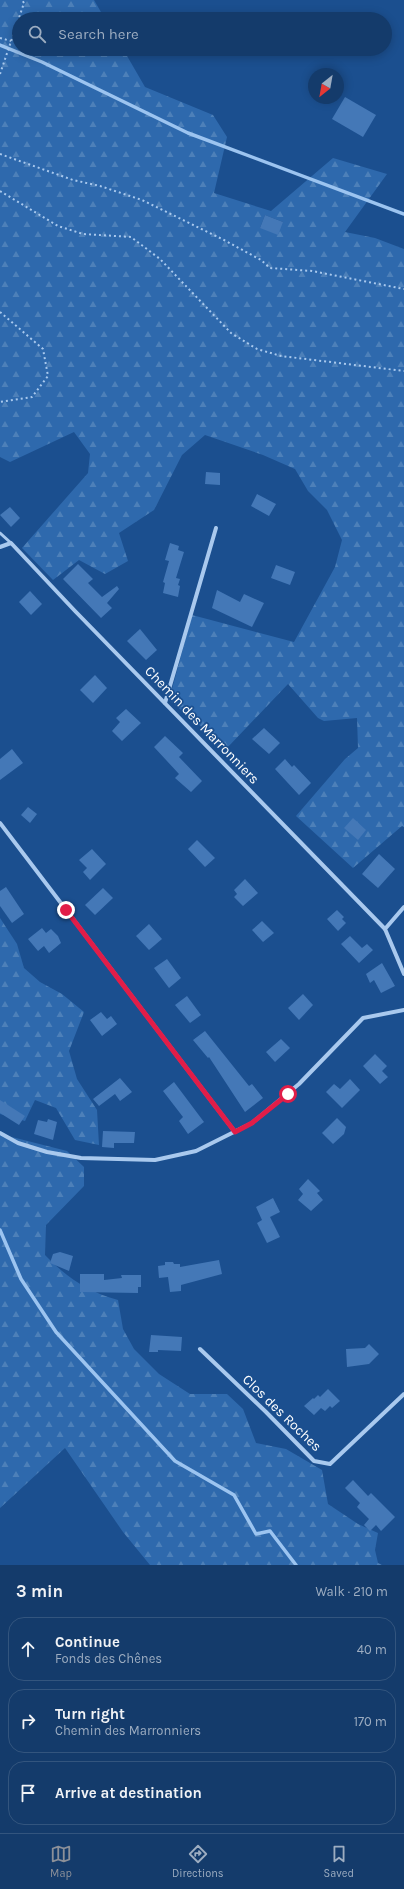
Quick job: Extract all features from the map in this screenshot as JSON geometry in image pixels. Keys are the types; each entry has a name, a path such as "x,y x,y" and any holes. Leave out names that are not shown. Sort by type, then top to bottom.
{"street":[{"path":"165,703 216,528"},
{"path":"0,547 11,543"},
{"name":"Chemin des Marronniers","path":"11,543 385,929"},
{"path":"0,823 235,1132"},
{"path":"404,907 385,929 404,974"},
{"path":"0,1133 18,1143 47,1152 81,1158 155,1160 196,1151 252,1123 299,1084 363,1018 404,1010"},
{"name":"Clos des Roches","path":"200,1349 266,1412 314,1461 330,1464 404,1394"}],"lane":[{"path":"0,533 11,543"}],"path":[{"path":"21,12 24,3 22,0"},
{"path":"0,38 11,41"},
{"path":"0,74 12,38"},
{"path":"0,154 72,180 100,186 142,200 224,240 261,260 270,268 312,271 404,289"},
{"path":"0,191 58,226 83,234 131,237 160,259 231,333 257,349 281,356 404,372"},
{"path":"0,312 43,349 48,376 32,397 0,402"}],"green space":[{"path":"0,0 94,0 101,12 12,12 12,56 127,56 145,87 213,115 227,137 214,193 271,211 333,158 387,174 345,232 375,238 404,249 404,827 402,826 353,868 296,816 345,759 358,748 357,718 324,721 318,718 288,684 227,748 169,700 192,615 294,642 335,567 342,540 327,510 308,491 295,469 263,455 205,435 182,455 154,510 119,533 128,561 105,574 79,560 53,580 22,548 88,473 90,454 74,432 10,462 0,457","holes":["265,215 283,222 260,228"]},
{"path":"0,918 17,944 24,968 40,982 62,994 84,1012 69,1051 77,1079 97,1110 99,1145 75,1140 56,1108 35,1100 25,1121 0,1114"},
{"path":"0,1134 67,1151 84,1167 84,1186 46,1225 45,1255 69,1277 78,1283 97,1293 118,1300 123,1329 134,1349 159,1374 190,1394 227,1394 243,1409 256,1443 286,1449 322,1470 328,1504 358,1524 378,1533 375,1550 378,1563 382,1565 150,1565 123,1532 65,1448 0,1508"}],"building":[{"path":"345,97 376,115 363,137 332,119 341,104 344,104"},
{"path":"265,215 283,222 278,235 260,228"},
{"path":"206,472 220,473 220,485 205,484"},
{"path":"257,494 276,504 269,516 251,506"},
{"path":"10,507 20,518 11,527 0,515"},
{"path":"170,543 179,546 178,550 184,552 176,578 180,579 178,585 180,586 178,597 163,593 165,583 163,582 169,561 165,560"},
{"path":"78,564 93,579 88,583 102,597 117,586 119,589 107,603 112,608 101,618 63,579"},
{"path":"276,565 295,572 290,585 271,578"},
{"path":"217,590 240,602 244,594 264,603 252,627 212,608"},
{"path":"30,591 42,604 31,615 19,602"},
{"path":"140,629 157,650 146,660 127,641"},
{"path":"95,675 107,688 93,703 80,690"},
{"path":"126,709 141,723 122,741 112,731 120,722 116,718"},
{"path":"264,728 280,743 269,754 252,739"},
{"path":"165,736 183,753 179,757 202,781 191,792 175,778 179,774 154,747"},
{"path":"12,749 23,763 0,780 0,759"},
{"path":"285,759 292,767 294,765 311,783 299,795 275,769"},
{"path":"28,807 37,814 30,823 21,815"},
{"path":"353,818 366,830 358,840 344,828"},
{"path":"197,840 215,858 205,867 188,849"},
{"path":"92,849 106,864 90,880 83,872 87,868 79,860"},
{"path":"379,854 395,869 378,888 362,874"},
{"path":"245,879 258,893 243,906 234,897 237,894 234,890"},
{"path":"6,887 24,914 12,923 0,906 0,891"},
{"path":"103,888 113,898 95,915 85,905"},
{"path":"337,910 344,917 342,919 346,923 338,931 327,919"},
{"path":"262,921 274,933 263,942 252,930"},
{"path":"149,924 162,939 149,950 136,936"},
{"path":"42,928 46,933 51,929 58,936 61,943 49,953 44,946 38,951 28,939"},
{"path":"350,936 362,948 367,944 373,950 359,963 341,944"},
{"path":"167,959 181,978 169,988 154,968"},
{"path":"382,963 395,986 381,993 374,980 370,983 366,974"},
{"path":"303,994 313,1005 299,1020 288,1008"},
{"path":"187,996 201,1015 190,1023 175,1005"},
{"path":"101,1012 107,1019 111,1016 117,1024 102,1036 90,1020"},
{"path":"205,1031 249,1086 252,1084 263,1098 245,1112 209,1057 208,1058 193,1040"},
{"path":"281,1039 290,1048 275,1062 266,1052"},
{"path":"375,1054 387,1066 382,1071 388,1077 380,1084 363,1066"},
{"path":"120,1078 132,1092 120,1101 115,1094 99,1106 93,1099"},
{"path":"350,1079 360,1090 342,1108 326,1092 334,1084 340,1089"},
{"path":"174,1082 204,1122 188,1134 179,1121 183,1117 163,1091"},
{"path":"0,1100 25,1116 19,1125 0,1113"},
{"path":"337,1118 346,1127 344,1134 333,1144 322,1133"},
{"path":"48,1119 57,1122 53,1140 34,1134 38,1120 47,1122"},
{"path":"103,1131 135,1132 134,1143 114,1143 114,1148 102,1147"},
{"path":"308,1179 320,1191 317,1193 323,1200 311,1211 298,1200 303,1194 299,1189"},
{"path":"273,1198 280,1212 270,1217 280,1237 267,1243 257,1223 262,1220 256,1207"},
{"path":"60,1252 73,1256 69,1271 50,1263 53,1254"},
{"path":"219,1260 222,1274 181,1285 181,1291 170,1292 168,1277 159,1278 158,1266 165,1265 165,1262 180,1264 180,1267"},
{"path":"80,1274 104,1274 104,1280 122,1278 121,1275 141,1275 141,1287 138,1287 138,1293 80,1292"},
{"path":"151,1335 182,1337 181,1351 158,1350 158,1352 149,1352"},
{"path":"369,1344 379,1354 369,1364 347,1367 346,1349 365,1348"},
{"path":"328,1389 340,1401 332,1408 330,1406 325,1411 321,1408 314,1415 304,1406 318,1395 320,1397"},
{"path":"353,1480 368,1496 371,1493 395,1517 381,1531 376,1525 370,1531 364,1525 369,1519 357,1507 360,1503 345,1488"}],"waterway":[{"path":"0,45 12,50"},
{"path":"27,56 188,133 404,214"},
{"path":"0,1230 21,1279 56,1332 175,1461 234,1495 256,1534 270,1531 296,1565"}],"route":[{"path":"66,910 235,1132 252,1123 288,1094"}]}
